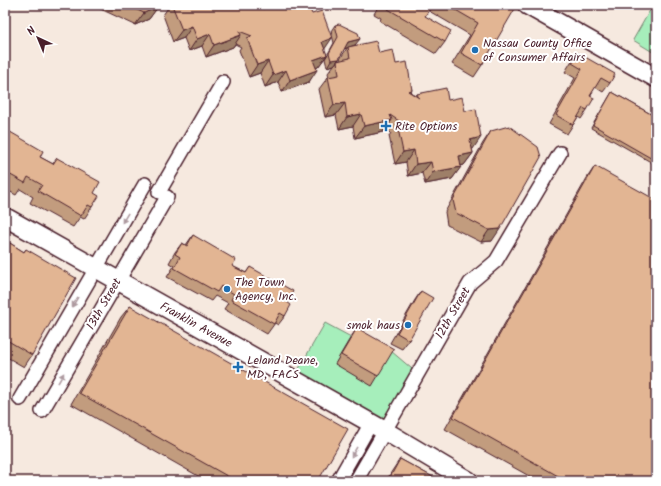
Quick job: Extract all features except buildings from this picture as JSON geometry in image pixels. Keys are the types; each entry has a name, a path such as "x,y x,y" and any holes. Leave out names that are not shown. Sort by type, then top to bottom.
{"main road":[{"path":"527,5 656,78"},
{"name":"Franklin Avenue","path":"5,217 378,427 469,481"}],"street":[{"name":"13th Street","path":"42,411 117,281 223,82"},
{"name":"12th Street","path":"338,481 378,427 470,283 496,261 560,153"},
{"path":"20,399 145,184"},
{"name":"12th Street","path":"356,481 378,427"}],"shaded area":[{"path":"5,5 656,5 656,481 5,481"}],"green space":[{"path":"653,5 656,5 656,54 633,40"},
{"path":"325,323 351,337 335,364 391,351 418,374 385,431 293,379"}],"place":[{"name":"Nassau County Office of Consumer Affairs","path":"475,50"},
{"name":"Rite Options","path":"386,126"},
{"name":"The Town Agency, Inc.","path":"227,289"},
{"name":"smok haus","path":"408,325"},
{"name":"Leland Deane, MD, FACS","path":"238,367"}]}
